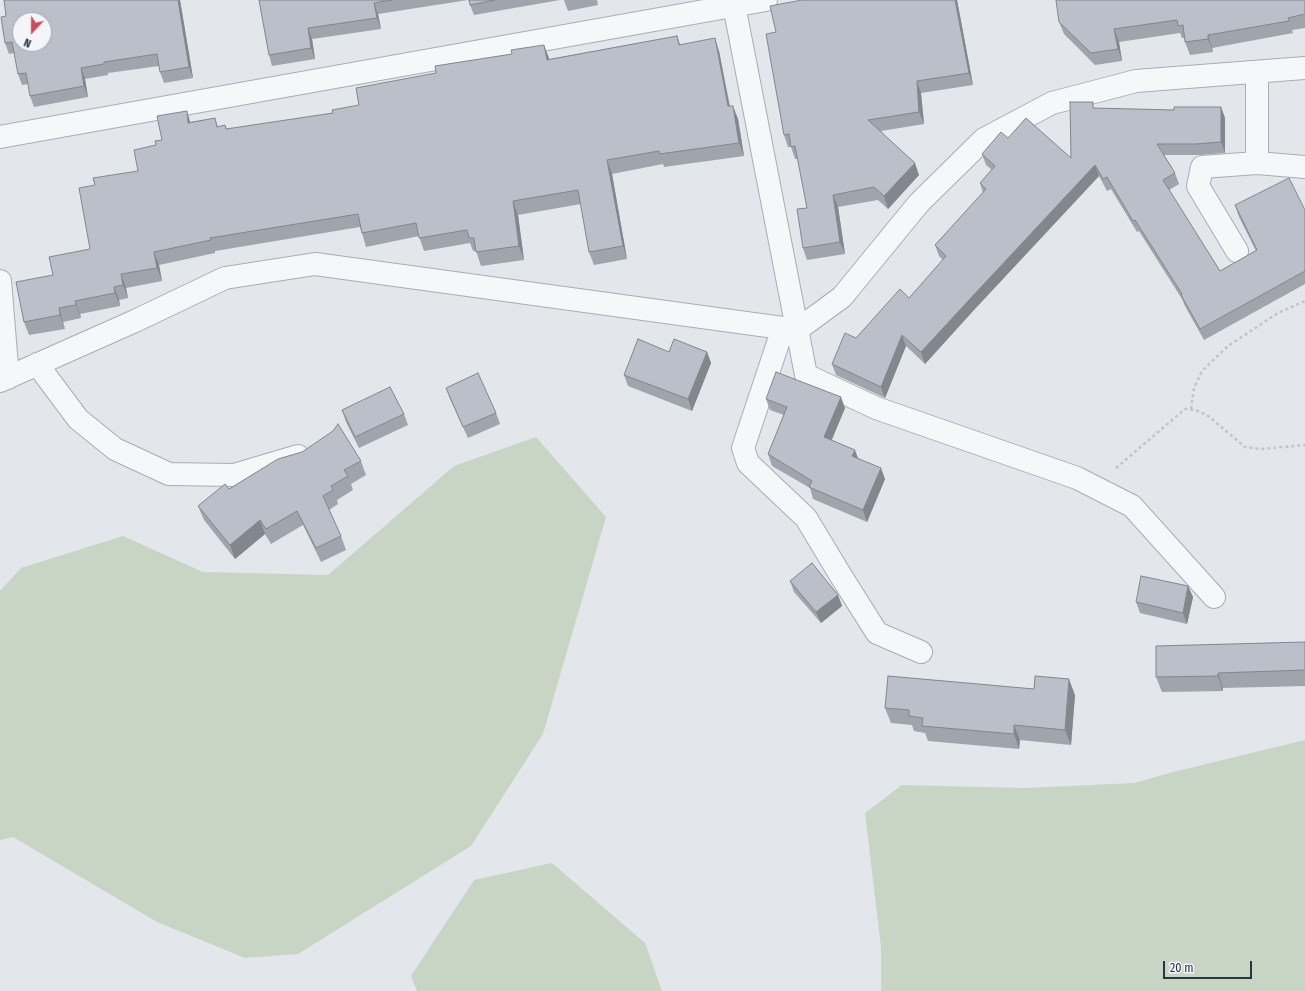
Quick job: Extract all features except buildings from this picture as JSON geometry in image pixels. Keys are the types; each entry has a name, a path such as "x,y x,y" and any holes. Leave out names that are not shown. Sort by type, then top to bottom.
{"street":[{"path":"0,138 734,3 766,0"},
{"path":"734,3 790,329 806,375 876,408 1077,478 1132,506 1214,597"},
{"path":"921,652 877,633 806,518 748,463 743,448 790,329 842,297 919,203 984,139 1052,103 1136,81 1305,68"},
{"path":"1257,72 1258,163"},
{"path":"1237,251 1198,186 1202,168 1258,163 1305,167"},
{"path":"0,281 4,379 135,321 225,278 314,264 790,329"},
{"path":"37,364 78,419 115,449 169,474 234,475 300,456 312,447"}],"path":[{"path":"1191,409 1194,388 1202,371 1228,346 1278,313 1305,301"},
{"path":"1095,486 1185,409 1195,410 1207,415 1245,447 1261,448 1305,445"}],"green space":[{"path":"536,437 606,517 543,734 471,846 298,954 245,958 157,922 13,837 0,840 0,591 21,568 123,536 203,572 328,575 454,466"},
{"path":"1305,740 1305,991 881,991 881,947 865,813 902,785 1024,788 1135,783 1173,772"},
{"path":"552,863 645,943 662,991 417,991 411,976 474,880"}]}
